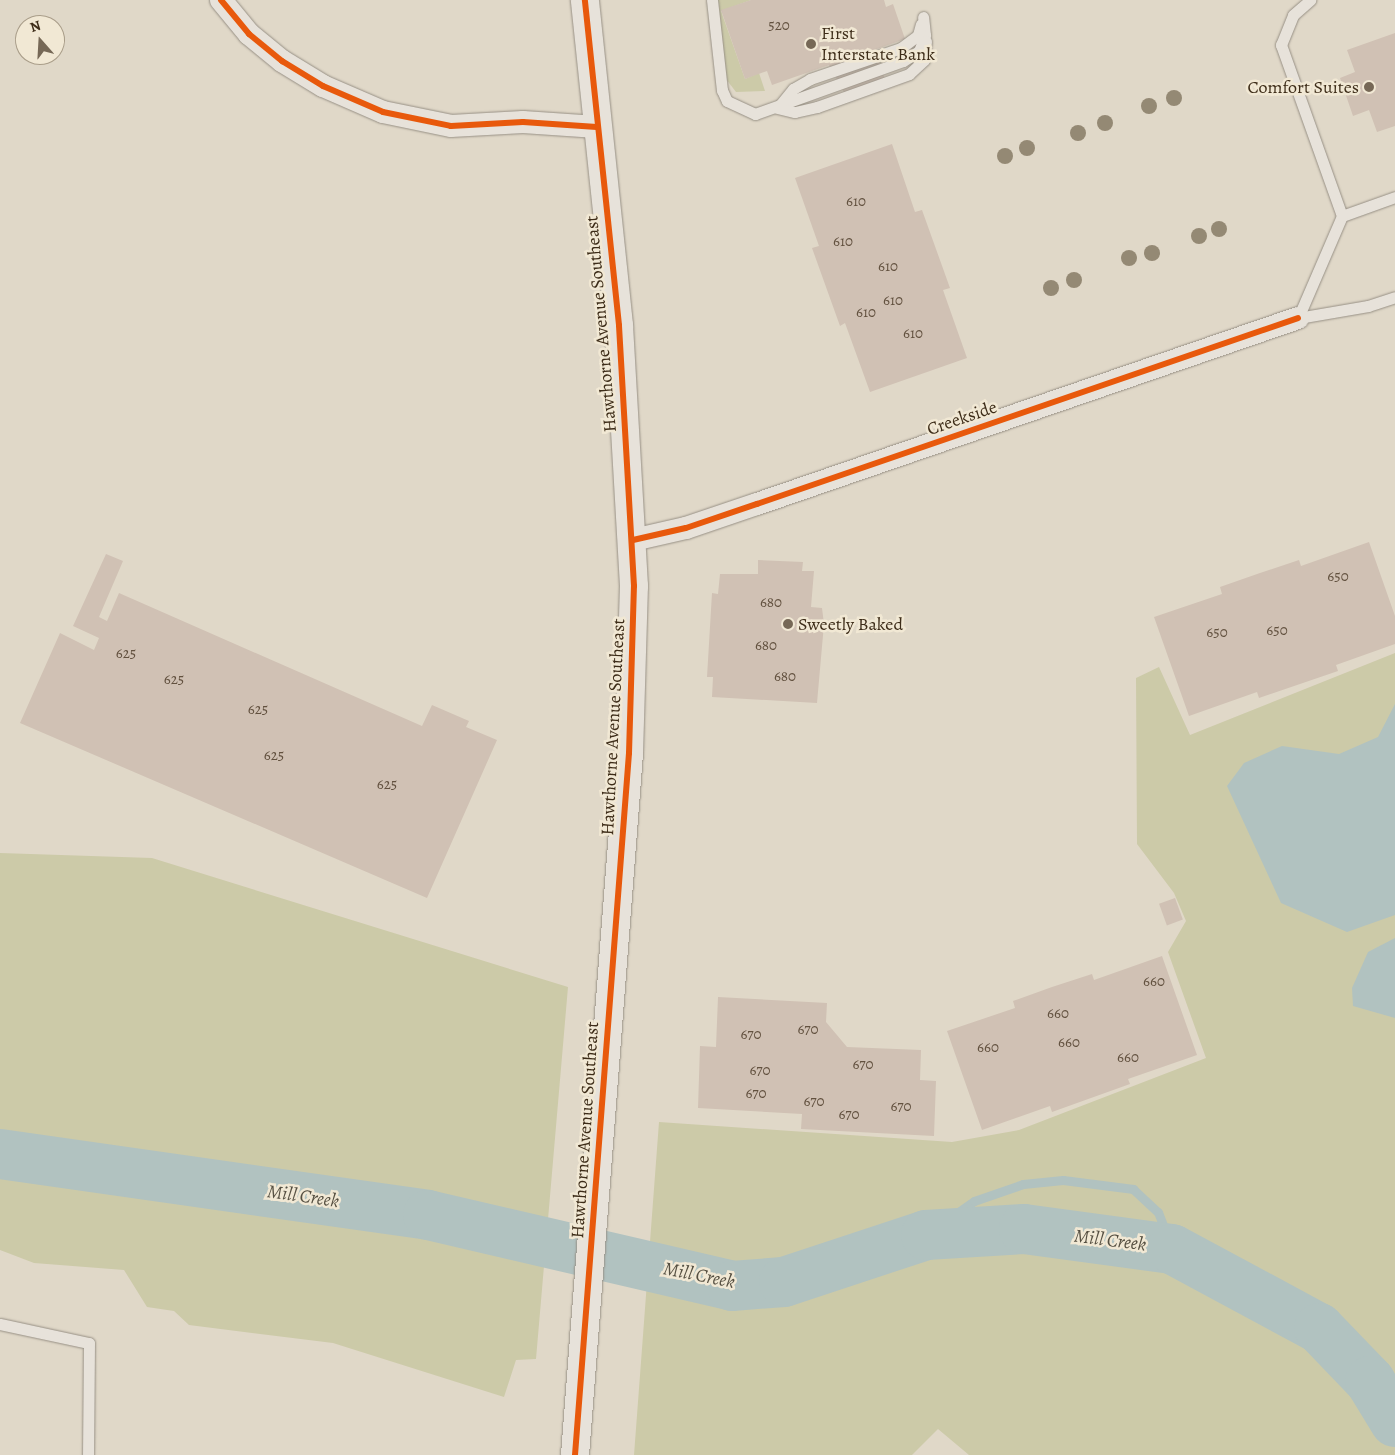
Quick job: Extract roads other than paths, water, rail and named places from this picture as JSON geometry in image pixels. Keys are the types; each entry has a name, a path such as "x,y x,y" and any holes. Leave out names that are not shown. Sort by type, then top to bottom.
{"main road":[{"name":"Hawthorne Avenue Southeast","path":"575,1455 629,753 633,540 618,325 585,0"}],"street":[{"path":"221,0 249,34 282,61 323,86 383,112 451,126 523,122 597,127"},
{"name":"Creekside","path":"633,540 686,528 1298,318"}],"lane":[{"path":"712,0 722,90 727,101 755,114 777,108 903,61 919,51 925,36 923,17 918,35 901,48 810,79 794,89 777,108"},
{"path":"1298,318 1342,216 1281,45 1293,15 1310,0"},
{"path":"1342,216 1395,198"},
{"path":"1298,318 1368,306 1395,296"},
{"path":"0,1324 89,1343 88,1455"}],"waterway":[{"name":"Mill Creek","path":"0,1154 428,1215 732,1286 784,1282 926,1235 1024,1229 1172,1249 1319,1328 1370,1381 1395,1422"},
{"path":"926,1235 974,1201 1023,1184 1063,1180 1133,1189 1158,1212 1172,1249"}],"place":[{"name":"First Interstate Bank","path":"811,44"},
{"name":"Comfort Suites","path":"1369,87"},
{"name":"Sweetly Baked","path":"788,624"}]}
